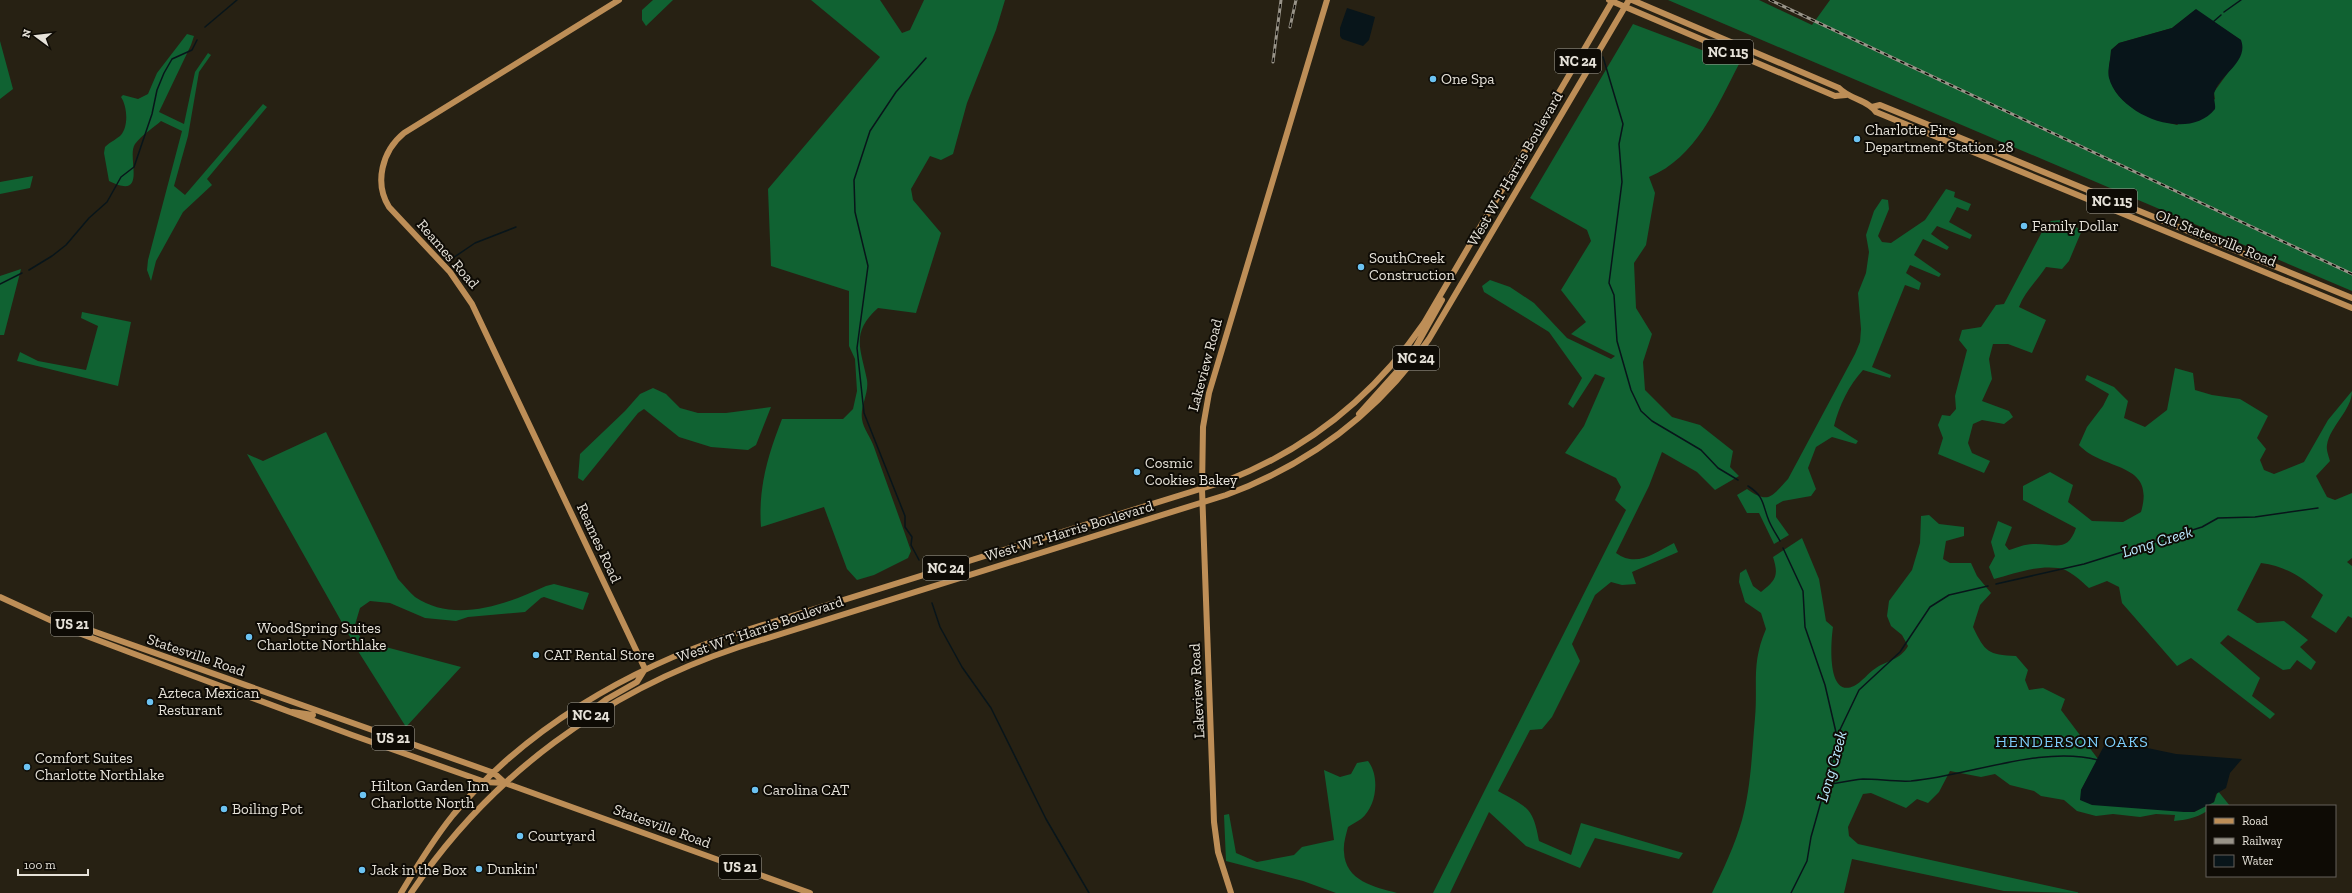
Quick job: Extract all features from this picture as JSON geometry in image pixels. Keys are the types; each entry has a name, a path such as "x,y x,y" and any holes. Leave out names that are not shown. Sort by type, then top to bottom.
{"main road":[{"name":"Reames Road","path":"619,0 395,140 388,151 383,167 381,186 383,198 389,207 450,272 472,304 645,669"},
{"name":"Lakeview Road","path":"1231,893 1218,852 1214,822 1202,489 1203,427 1209,393 1327,0"},
{"name":"West W T Harris Boulevard","path":"411,893 464,824 505,783 564,734 593,714 640,687 722,652 1203,503 1278,473 1308,456 1348,428 1383,396 1412,363 1452,304 1630,0"},
{"name":"Old Statesville Road","path":"1630,0 1839,88 1846,95 1872,107 1876,112 2352,308"},
{"name":"West W T Harris Boulevard","path":"401,893 442,829 494,773 541,733 571,712 645,669 734,634 1202,489 1263,465 1311,438 1362,397 1405,350 1454,273 1611,1"},
{"name":"Old Statesville Road","path":"1611,1 1835,96 1846,95"},
{"name":"Old Statesville Road","path":"1872,107 1880,105 2352,298"},
{"path":"1412,363 1414,350 1440,306 1454,273"},
{"path":"1348,428 1399,369 1405,360 1405,350"},
{"name":"Statesville Road","path":"0,597 76,632 278,708 485,782 505,783 810,893"},
{"name":"Statesville Road","path":"13,603 494,773 505,783"},
{"path":"564,734 596,706 637,682 645,669"},
{"path":"278,708 282,704 294,707 302,706"},
{"path":"288,711 306,712 316,715 319,712"}],"green space":[{"path":"653,0 673,0 646,26 642,20 642,10"},
{"path":"811,0 880,0 902,33 910,30 924,0 1005,0 996,30 967,103 953,154 941,160 930,156 911,189 913,200 941,233 916,313 878,308 869,317 861,334 860,350 867,380 866,395 862,409 863,422 874,447 911,551 908,558 874,575 857,580 847,569 824,507 761,527 761,499 765,472 772,446 782,419 843,419 853,409 857,391 855,359 849,346 849,291 771,266 768,189 880,57"},
{"path":"1668,0 1759,0 1812,25 1830,0 2352,0 2352,291","holes":["2195,10 2241,40 2240,56 2214,92 2215,99 2177,125 2146,115 2126,103 2118,95 2109,75 2111,50 2119,43 2172,28"]},
{"path":"1633,24 1739,64 1713,113 1692,144 1680,157 1649,177 1655,193 1646,245 1634,263 1636,308 1652,334 1643,362 1645,390 1672,417 1700,425 1733,451 1730,467 1739,476 1715,490 1697,472 1662,452 1649,486 1616,553 1631,559 1638,559 1652,555 1674,543 1678,552 1632,572 1636,584 1622,585 1611,582 1595,595 1572,644 1580,661 1552,717 1542,729 1530,730 1498,791 1527,809 1531,814 1537,829 1539,841 1571,855 1581,823 1683,853 1679,859 1595,838 1580,868 1526,846 1489,812 1450,893 1433,893 1626,510 1615,500 1621,487 1616,478 1565,453 1584,426 1605,378 1595,374 1573,408 1568,404 1582,378 1549,332 1484,292 1482,286 1490,280 1510,287 1534,303 1567,338 1611,359 1615,356 1571,334 1586,322 1561,290 1591,241 1587,230 1530,198"},
{"path":"187,34 194,36 191,45 159,112 184,124 195,72 208,53 211,55 199,72 188,136 174,186 185,195 263,104 267,107 207,179 212,185 183,212 156,261 151,281 147,270 148,260 182,131 161,121 135,144 133,150 134,175 132,182 129,185 121,186 109,181 104,153 105,147 124,131 126,110 121,97 123,95 138,99 148,94 157,73"},
{"path":"0,41 13,89 0,99"},
{"path":"33,176 30,188 0,194 0,182"},
{"path":"1946,189 1955,192 1954,197 1971,204 1968,211 1957,207 1949,222 1972,235 1970,239 1937,226 1931,234 1949,247 1947,250 1923,239 1914,255 1941,274 1939,277 1910,265 1906,273 1921,283 1919,290 1905,285 1872,367 1891,375 1890,378 1863,370 1853,382 1842,403 1834,426 1858,441 1856,444 1832,437 1816,447 1808,468 1816,489 1811,496 1783,501 1776,505 1776,517 1789,535 1774,544 1759,513 1747,513 1737,495 1747,489 1760,497 1770,496 1774,494 1788,479 1855,354 1860,342 1861,329 1858,293 1866,273 1869,252 1866,235 1874,211 1882,199 1888,200 1889,209 1878,236 1882,242 1891,243 1925,220"},
{"path":"2060,220 2082,230 2069,261 2062,269 2046,267 2028,291 2019,307 2046,320 2032,353 2008,344 1993,344 1989,359 1992,379 1982,401 2009,411 2013,417 2004,424 1982,420 1973,424 1968,443 1972,453 1990,461 1984,473 1938,454 1943,438 1938,425 1942,415 1950,416 1956,409 1955,396 1967,350 1959,340 1962,330 1981,327 1996,305 2004,304 2043,230 2051,221"},
{"path":"21,269 4,335 0,335 0,276"},
{"path":"82,312 131,322 118,386 17,361 20,352 38,361 86,370 98,326 81,318"},
{"path":"2175,368 2193,373 2195,390 2212,395 2240,399 2268,416 2257,438 2266,449 2260,460 2264,470 2274,474 2304,462 2328,420 2352,391 2349,405 2329,438 2327,451 2330,461 2316,476 2327,497 2335,500 2352,493 2352,558 2347,562 2352,566 2352,618 2348,616 2336,633 2311,617 2323,595 2295,574 2280,567 2261,563 2237,610 2257,623 2284,621 2308,640 2300,647 2316,662 2311,670 2297,660 2290,669 2283,670 2228,635 2220,643 2260,678 2252,696 2275,714 2270,719 2191,658 2177,666 2122,603 2119,587 2107,581 2089,588 2075,576 2066,571 2050,567 2025,570 1994,579 1989,567 1995,556 1991,542 1998,521 2012,527 2005,545 2009,550 2030,544 2064,544 2072,536 2076,528 2023,500 2023,486 2050,472 2073,485 2068,502 2092,521 2123,522 2141,512 2144,496 2141,484 2135,476 2089,454 2079,445 2087,427 2103,406 2109,394 2085,380 2087,375 2114,387 2128,401 2124,418 2145,427 2167,410"},
{"path":"653,388 666,394 680,408 698,413 726,413 771,407 756,445 748,450 711,447 679,437 644,409 638,413 583,481 578,478 580,454 625,411 640,394"},
{"path":"326,432 398,579 415,597 431,605 447,609 464,610 498,605 554,584 589,593 583,610 544,597 525,612 468,617 456,621 425,618 390,603 370,601 360,608 354,628 363,641 461,667 406,727 358,651 247,454 263,461"},
{"path":"1929,515 1939,524 1964,527 1964,536 1946,541 1943,559 1950,563 1971,563 1977,576 1991,593 1980,605 1973,627 1984,647 1999,655 2016,656 2028,670 2025,680 2029,690 2043,688 2065,699 2061,710 2098,759 2081,790 2194,812 2206,806 2206,812 2195,817 2174,821 2175,815 2156,814 2140,817 2113,814 2096,816 2077,811 2064,800 2041,796 2034,791 2010,785 1995,774 1981,777 1950,771 1939,792 1928,803 1917,799 1906,808 1871,793 1863,794 1848,827 1849,836 1858,844 2081,893 2004,891 1852,859 1844,893 1712,893 1732,848 1745,808 1752,756 1758,653 1766,629 1761,613 1745,602 1739,582 1740,573 1746,569 1753,586 1761,592 1773,581 1775,577 1776,569 1773,557 1802,538 1819,579 1826,621 1833,627 1831,655 1835,676 1839,684 1845,688 1854,686 1880,665 1901,654 1908,646 1902,635 1891,626 1887,616 1889,601 1912,570 1920,543 1921,516"},
{"path":"1368,761 1372,767 1374,775 1375,791 1371,807 1361,819 1348,827 1344,846 1346,862 1355,876 1363,881 1397,893 1336,893 1303,881 1226,861 1224,815 1229,814 1236,853 1257,862 1294,855 1302,847 1334,840 1324,770 1340,777 1351,774 1357,763"},
{"path":"2218,791 2229,805 2208,805 2214,802"}],"water":[{"path":"1347,8 1375,17 1369,40 1363,46 1342,39 1340,36 1340,28"},
{"path":"2196,9 2241,40 2242,48 2238,61 2218,85 2214,93 2215,109 2203,119 2188,124 2172,124 2156,120 2140,113 2126,103 2115,91 2109,78 2108,72 2111,50 2119,43 2172,28"},
{"path":"2106,742 2138,746 2176,754 2242,759 2230,773 2226,788 2216,794 2214,802 2194,812 2092,805 2080,800 2081,790"}],"waterway":[{"path":"205,27 237,0"},
{"path":"2224,12 2241,0"},
{"path":"2213,22 2221,15"},
{"path":"29,270 52,256 66,245 89,218 107,202 121,177 134,167 152,114 157,90 164,73 172,59 192,50 197,40"},
{"path":"1603,57 1623,124 1619,144 1622,182 1609,283 1614,295 1617,341 1631,390 1641,411 1652,421 1701,450 1718,468 1738,480"},
{"path":"919,560 911,545 912,537 905,527 905,516 864,413 857,348 868,266 855,212 854,180 870,131 896,92 926,58"},
{"path":"447,262 475,243 516,227"},
{"path":"0,284 22,273"},
{"path":"1748,486 1760,497 1769,521 1780,541"},
{"name":"Long Creek","path":"1996,584 2084,564 2202,527 2218,518 2255,517 2318,508"},
{"path":"1783,548 1803,591 1805,627 1825,685 1838,741 1811,837 1807,861 1791,893"},
{"name":"Long Creek","path":"1837,736 1859,690 1900,652 1930,607 1949,595 1988,586"},
{"path":"932,603 940,627 962,667 991,708 1046,819 1089,893"},
{"path":"1827,785 1863,779 1911,781 1957,774 2005,763 2053,756 2076,756 2098,760"}],"railway":[{"path":"1273,62 1281,0"},
{"path":"1290,27 1296,0"},
{"path":"1770,0 2352,274"}],"place":[{"name":"One Spa","path":"1433,79"},
{"name":"Charlotte Fire Department Station 28","path":"1857,139"},
{"name":"Family Dollar","path":"2024,226"},
{"name":"SouthCreek Construction","path":"1361,267"},
{"name":"Cosmic Cookies Bakey","path":"1137,472"},
{"name":"WoodSpring Suites Charlotte Northlake","path":"249,637"},
{"name":"CAT Rental Store","path":"536,655"},
{"name":"Azteca Mexican Resturant","path":"150,702"},
{"name":"Comfort Suites Charlotte Northlake","path":"27,767"},
{"name":"Carolina CAT","path":"755,790"},
{"name":"Hilton Garden Inn Charlotte North","path":"363,795"},
{"name":"Boiling Pot","path":"224,809"},
{"name":"Courtyard","path":"520,836"},
{"name":"Dunkin'","path":"479,869"},
{"name":"Jack in the Box","path":"362,870"}],"district":[{"name":"HENDERSON OAKS","path":"2072,741"}]}
